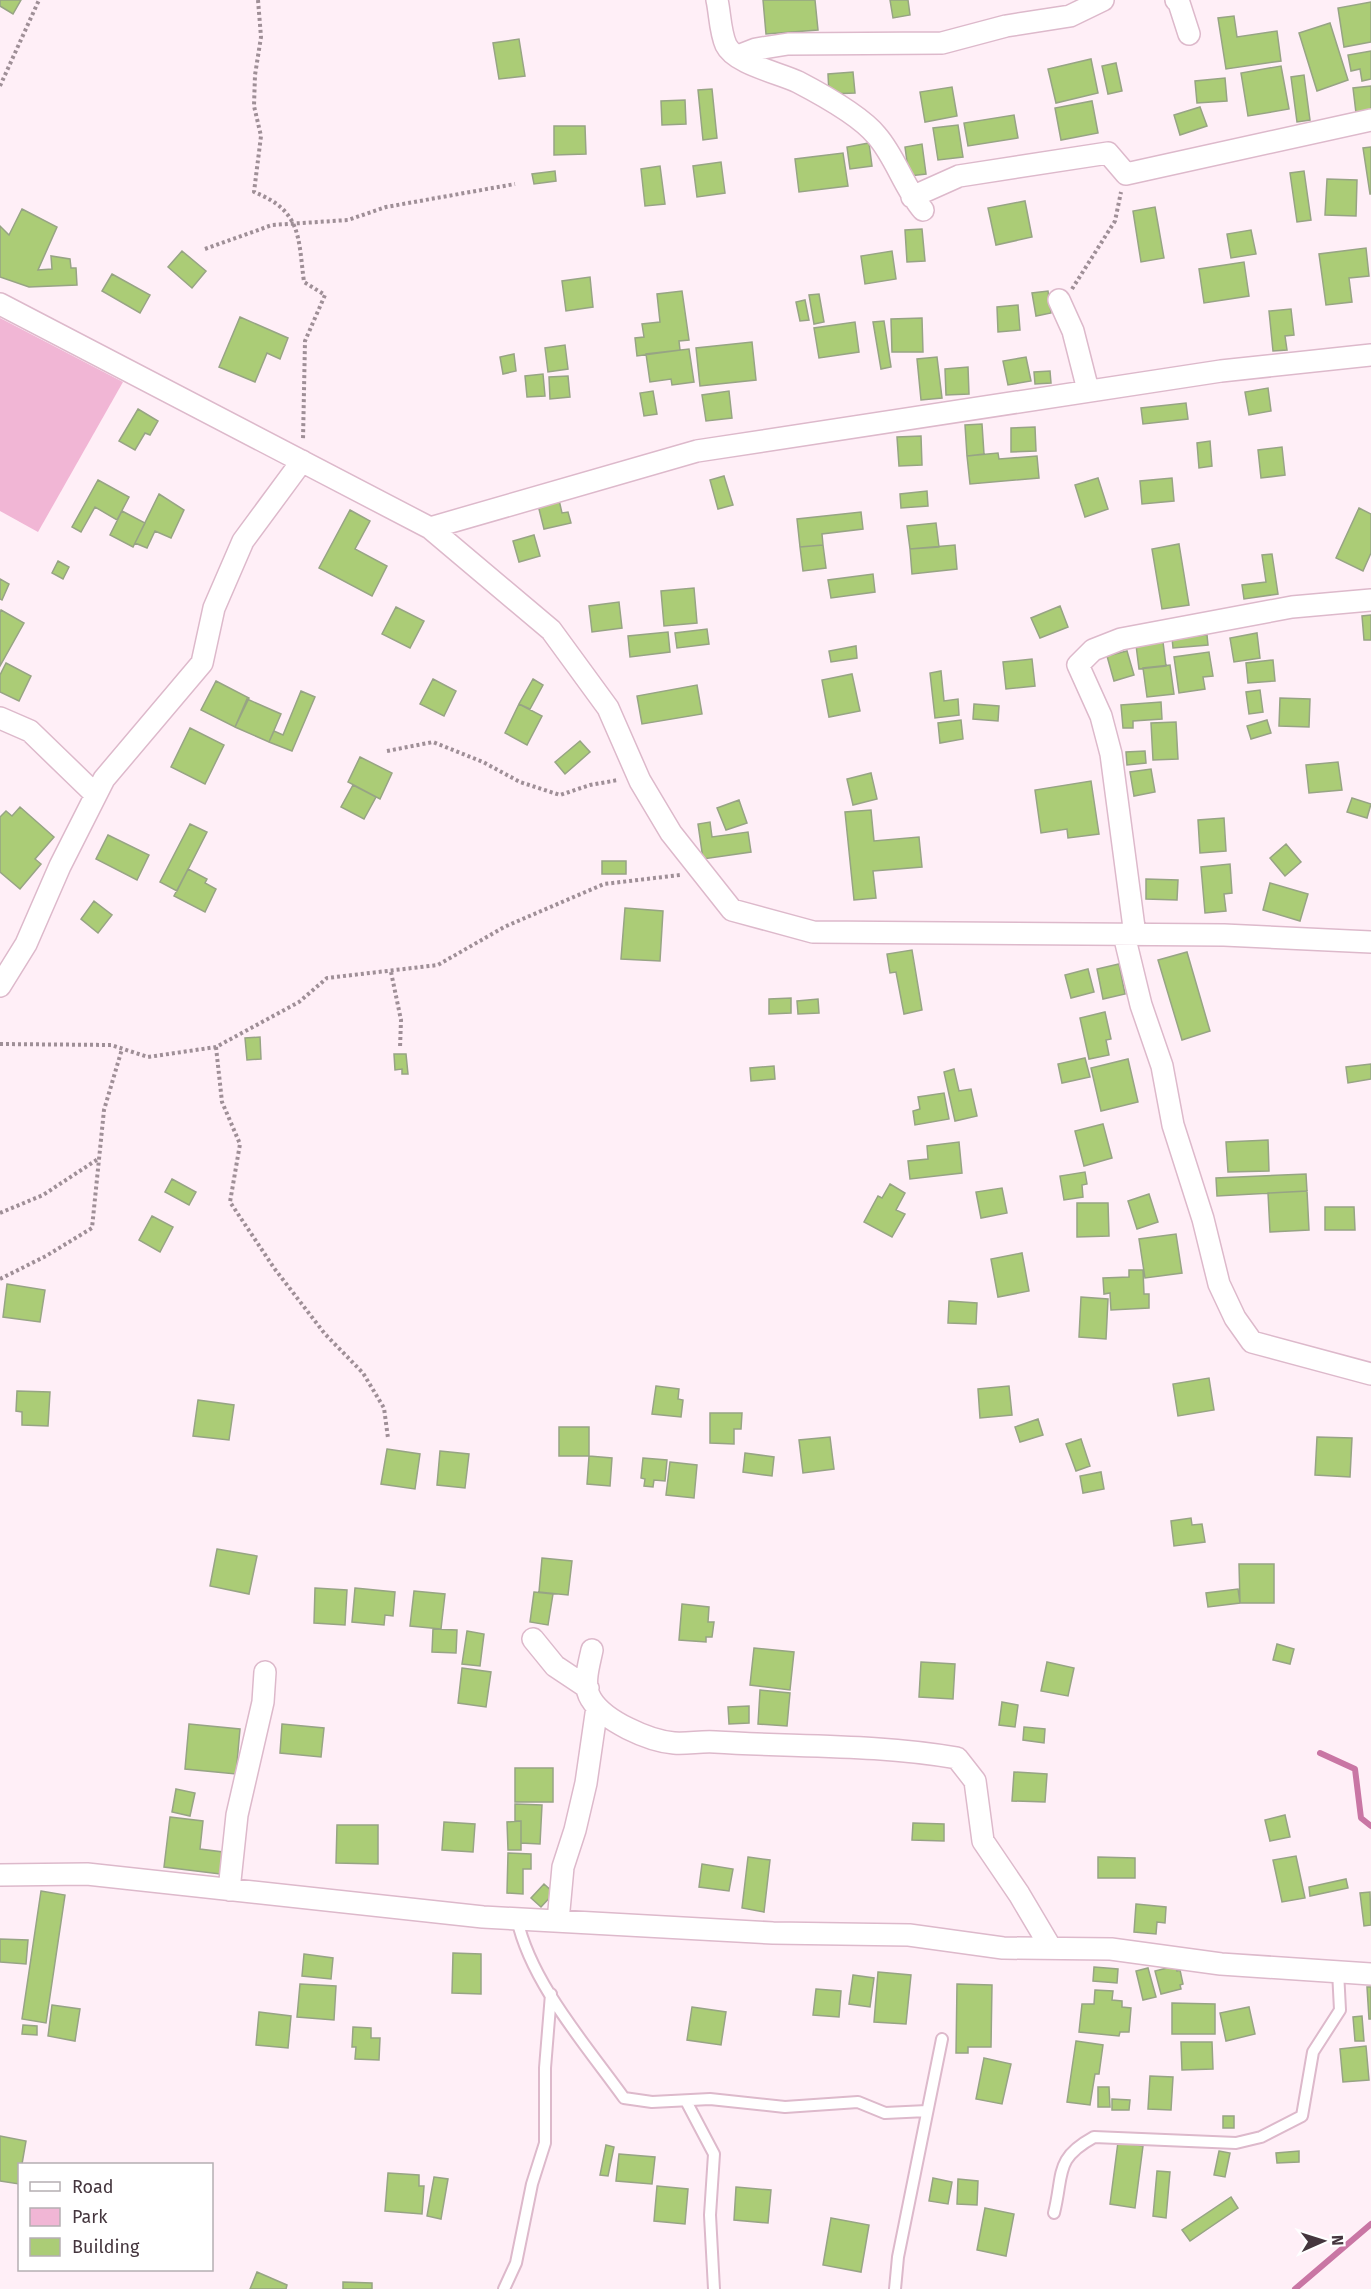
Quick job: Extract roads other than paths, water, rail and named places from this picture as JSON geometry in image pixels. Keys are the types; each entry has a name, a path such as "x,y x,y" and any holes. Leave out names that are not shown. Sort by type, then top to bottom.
{"street":[{"path":"717,0 726,46 738,56 764,70 798,82 852,115 877,136 917,203 959,176 1108,153 1126,174 1371,120"},
{"path":"738,56 788,44 942,43 1006,26 1070,16 1103,0"},
{"path":"1176,0 1189,34"},
{"path":"0,304 430,528 551,630 608,708 640,781 671,833 732,910 813,932 1224,935 1371,942"},
{"path":"1060,304 1073,331 1088,390"},
{"path":"430,528 697,452 1088,390 1221,371 1371,355"},
{"path":"0,986 26,944 60,866 104,779 202,663 214,608 243,541 302,461"},
{"path":"1371,600 1292,607 1121,639 1093,650 1078,665 1084,684 1101,716 1111,754 1130,935 1141,1005 1162,1066 1173,1125 1203,1219 1219,1284 1235,1318 1252,1342 1371,1374"},
{"path":"0,718 30,731 96,795"},
{"path":"533,1639 555,1666 593,1697"},
{"path":"592,1650 587,1678 593,1697 602,1713 629,1729 672,1743 799,1743 908,1750 957,1758 975,1781 983,1841 1019,1894 1051,1948"},
{"path":"229,1890 237,1815 263,1702 265,1672"},
{"path":"558,1921 563,1868 586,1783 593,1697"},
{"path":"0,1875 87,1874 517,1919 773,1933 909,1935 1003,1948 1111,1949 1221,1964 1371,1974"}],"lane":[{"path":"517,1919 523,1944 551,1994 624,2098 652,2102 710,2099 785,2107 858,2102 885,2113 927,2111"},
{"path":"1054,2213 1064,2161 1075,2148 1094,2137 1236,2143 1261,2138 1302,2116 1313,2052 1340,2010 1338,1971"},
{"path":"504,2289 516,2263 532,2184 545,2142 545,2068 551,1994"},
{"path":"895,2289 898,2257 942,2038"},
{"path":"686,2101 714,2154 710,2215 714,2289"}],"waterway":[{"path":"1320,1753 1355,1769 1361,1818 1371,1826"},
{"path":"1295,2289 1371,2224"}]}
